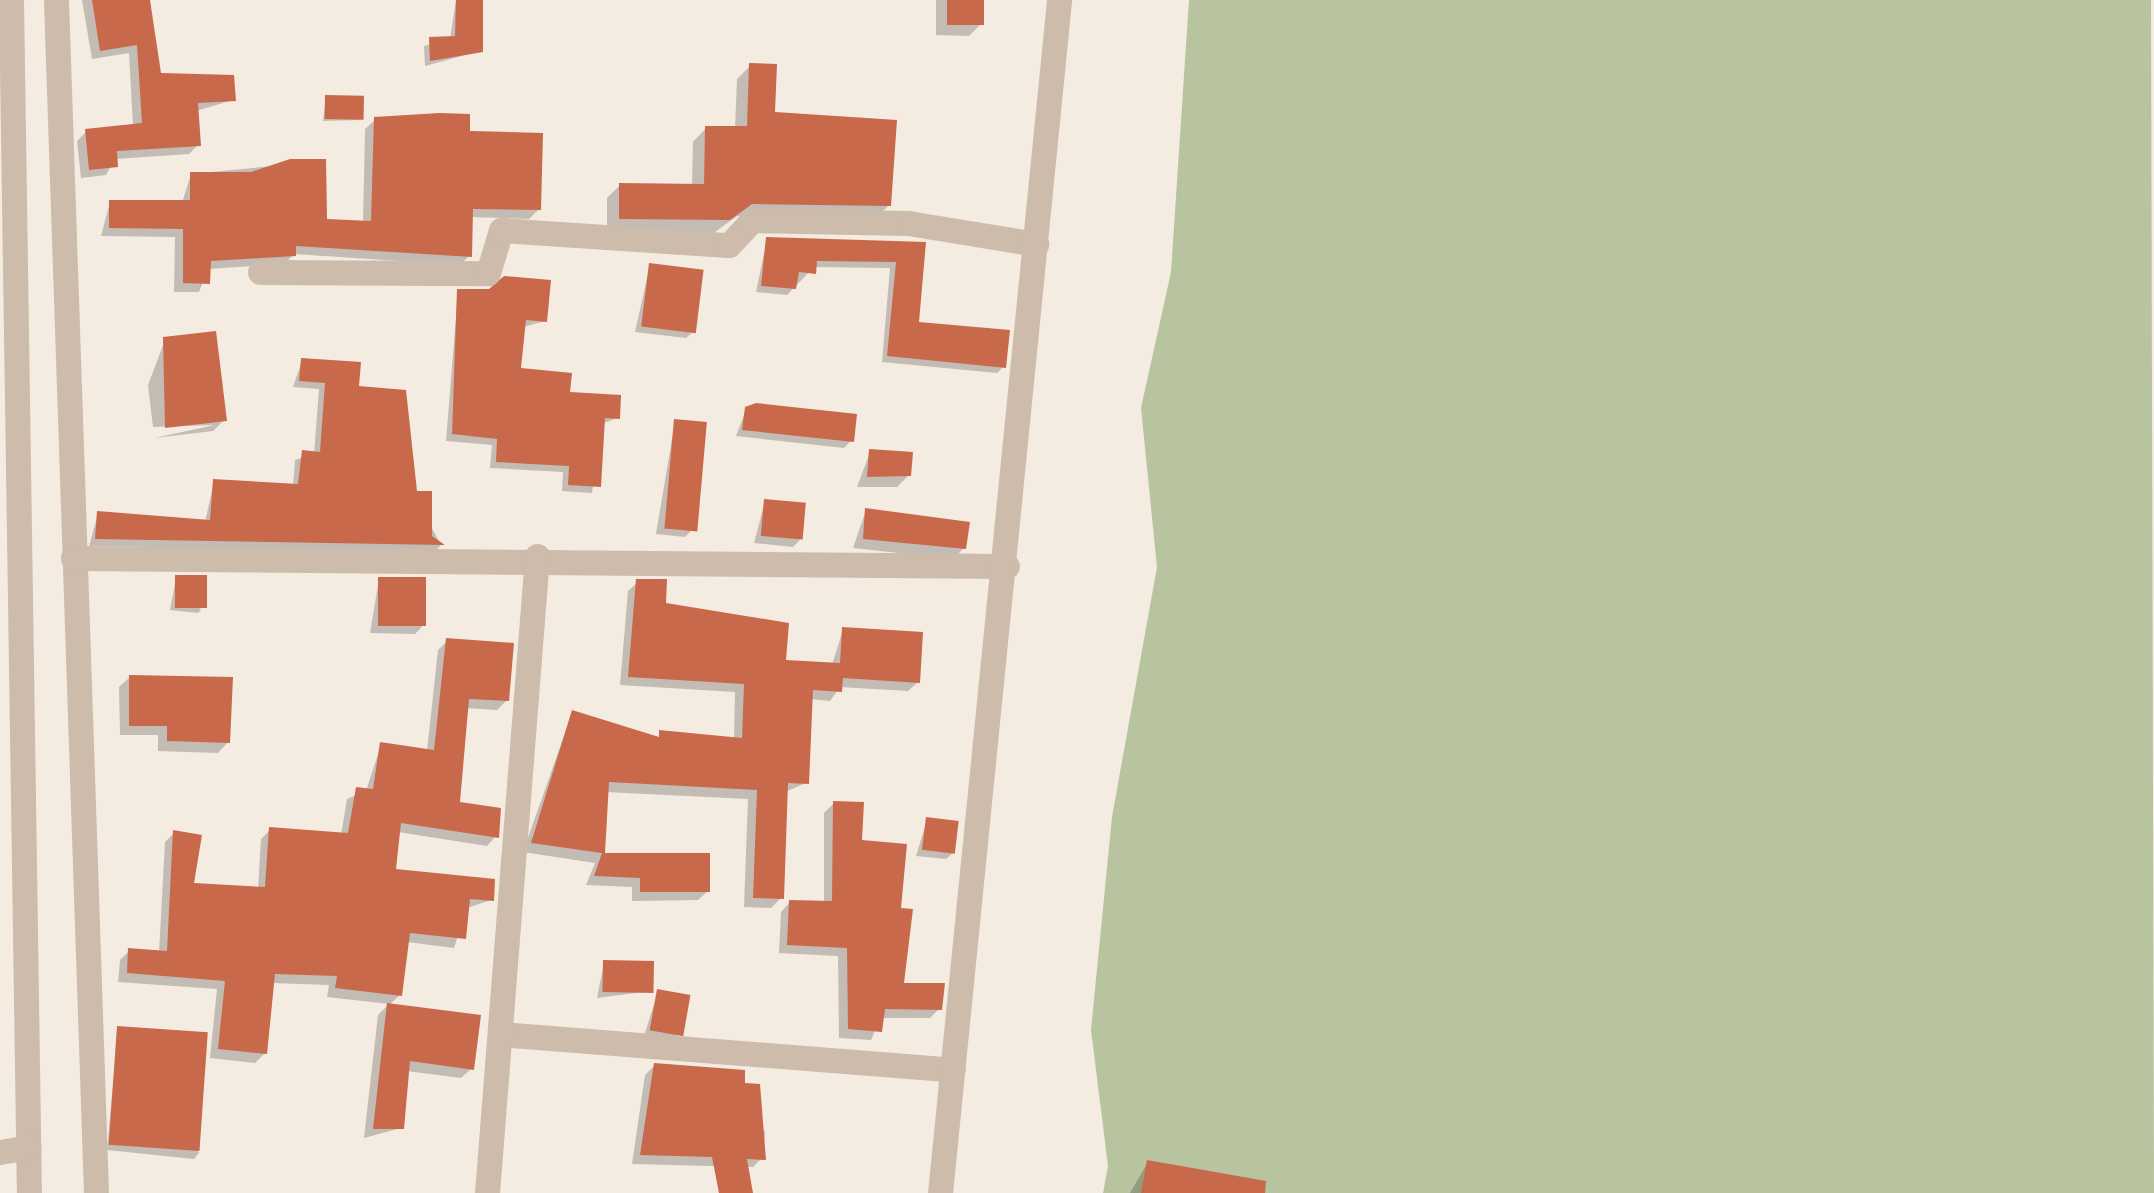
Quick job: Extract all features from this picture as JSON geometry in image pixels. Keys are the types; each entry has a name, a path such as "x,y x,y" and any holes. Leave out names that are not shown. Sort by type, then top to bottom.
{"street":[{"path":"10,0 29,1193"},
{"path":"56,0 96,1193"},
{"path":"940,1193 1006,566 1059,0"},
{"path":"260,272 488,273 500,230 729,245 752,220 908,223 1036,244"},
{"path":"73,558 537,556 1006,566"},
{"path":"487,1193 537,556"},
{"path":"500,1034 953,1070"},
{"path":"0,1152 29,1147"}],"green space":[{"path":"1189,0 2151,0 2154,1193 1103,1193 1108,1166 1091,1030 1112,817 1157,567 1141,408 1171,272"}],"building":[{"path":"92,0 150,0 161,73 234,75 236,101 198,103 201,146 117,151 118,167 89,170 85,129 142,123 137,45 100,51"},
{"path":"456,0 483,0 483,52 430,61 429,37 455,36"},
{"path":"947,0 984,0 984,25 947,25"},
{"path":"749,63 777,64 775,112 897,120 891,206 752,204 730,220 619,219 619,183 704,184 705,126 747,126"},
{"path":"325,95 364,96 364,120 325,119"},
{"path":"470,114 470,131 543,133 541,210 473,209 472,257 296,246 296,256 211,261 210,284 183,283 183,229 109,228 109,200 190,200 190,172 251,172 290,159 326,159 327,219 371,221 374,117"},
{"path":"766,237 926,242 919,322 1010,330 1006,368 887,356 896,262 817,261 816,274 799,272 796,289 761,286"},
{"path":"649,263 704,270 696,333 641,327"},
{"path":"504,276 551,280 547,322 526,320 521,368 572,373 570,392 621,395 620,419 605,418 601,487 568,485 569,466 496,462 497,439 452,434 457,289 489,289"},
{"path":"216,331 227,421 165,428 163,337"},
{"path":"301,358 361,362 359,386 406,390 417,491 432,491 432,536 445,545 95,539 97,511 210,520 213,479 298,484 302,450 320,452 325,383 299,381"},
{"path":"756,403 857,414 854,442 742,430 745,407"},
{"path":"674,419 707,422 697,531 664,529"},
{"path":"869,449 913,452 911,476 867,477"},
{"path":"764,499 806,503 803,540 761,536"},
{"path":"865,508 970,522 966,549 863,539"},
{"path":"175,575 207,575 207,608 175,608"},
{"path":"378,577 426,577 426,626 378,626"},
{"path":"636,579 667,579 666,603 789,623 786,660 840,663 842,627 923,632 920,683 843,678 842,692 813,690 809,784 788,783 784,899 753,898 757,790 609,782 605,853 710,853 710,892 640,892 640,878 594,876 602,853 531,843 572,710 659,737 659,730 742,738 744,684 628,677"},
{"path":"446,638 514,643 509,701 469,699 460,802 501,808 499,838 401,823 396,869 495,879 494,901 470,899 466,939 410,933 402,996 335,988 337,976 275,974 267,1054 218,1049 225,981 127,973 128,948 167,951 173,830 202,835 194,883 265,887 269,827 348,833 356,787 373,789 380,742 434,750"},
{"path":"129,675 233,677 230,743 167,741 167,726 129,726"},
{"path":"833,801 864,802 862,840 907,844 901,908 913,909 904,983 945,983 942,1010 885,1009 882,1032 848,1029 847,948 787,945 789,900 832,901"},
{"path":"926,817 959,821 955,854 922,850"},
{"path":"603,960 654,961 653,993 602,992"},
{"path":"657,989 690,995 683,1036 650,1030"},
{"path":"387,1003 481,1015 474,1070 410,1061 404,1129 373,1129"},
{"path":"117,1026 208,1032 199,1151 109,1145"},
{"path":"654,1063 745,1070 745,1083 760,1084 766,1160 747,1159 753,1193 719,1193 712,1157 640,1155"},
{"path":"1147,1160 1266,1181 1265,1193 1141,1193"}]}
